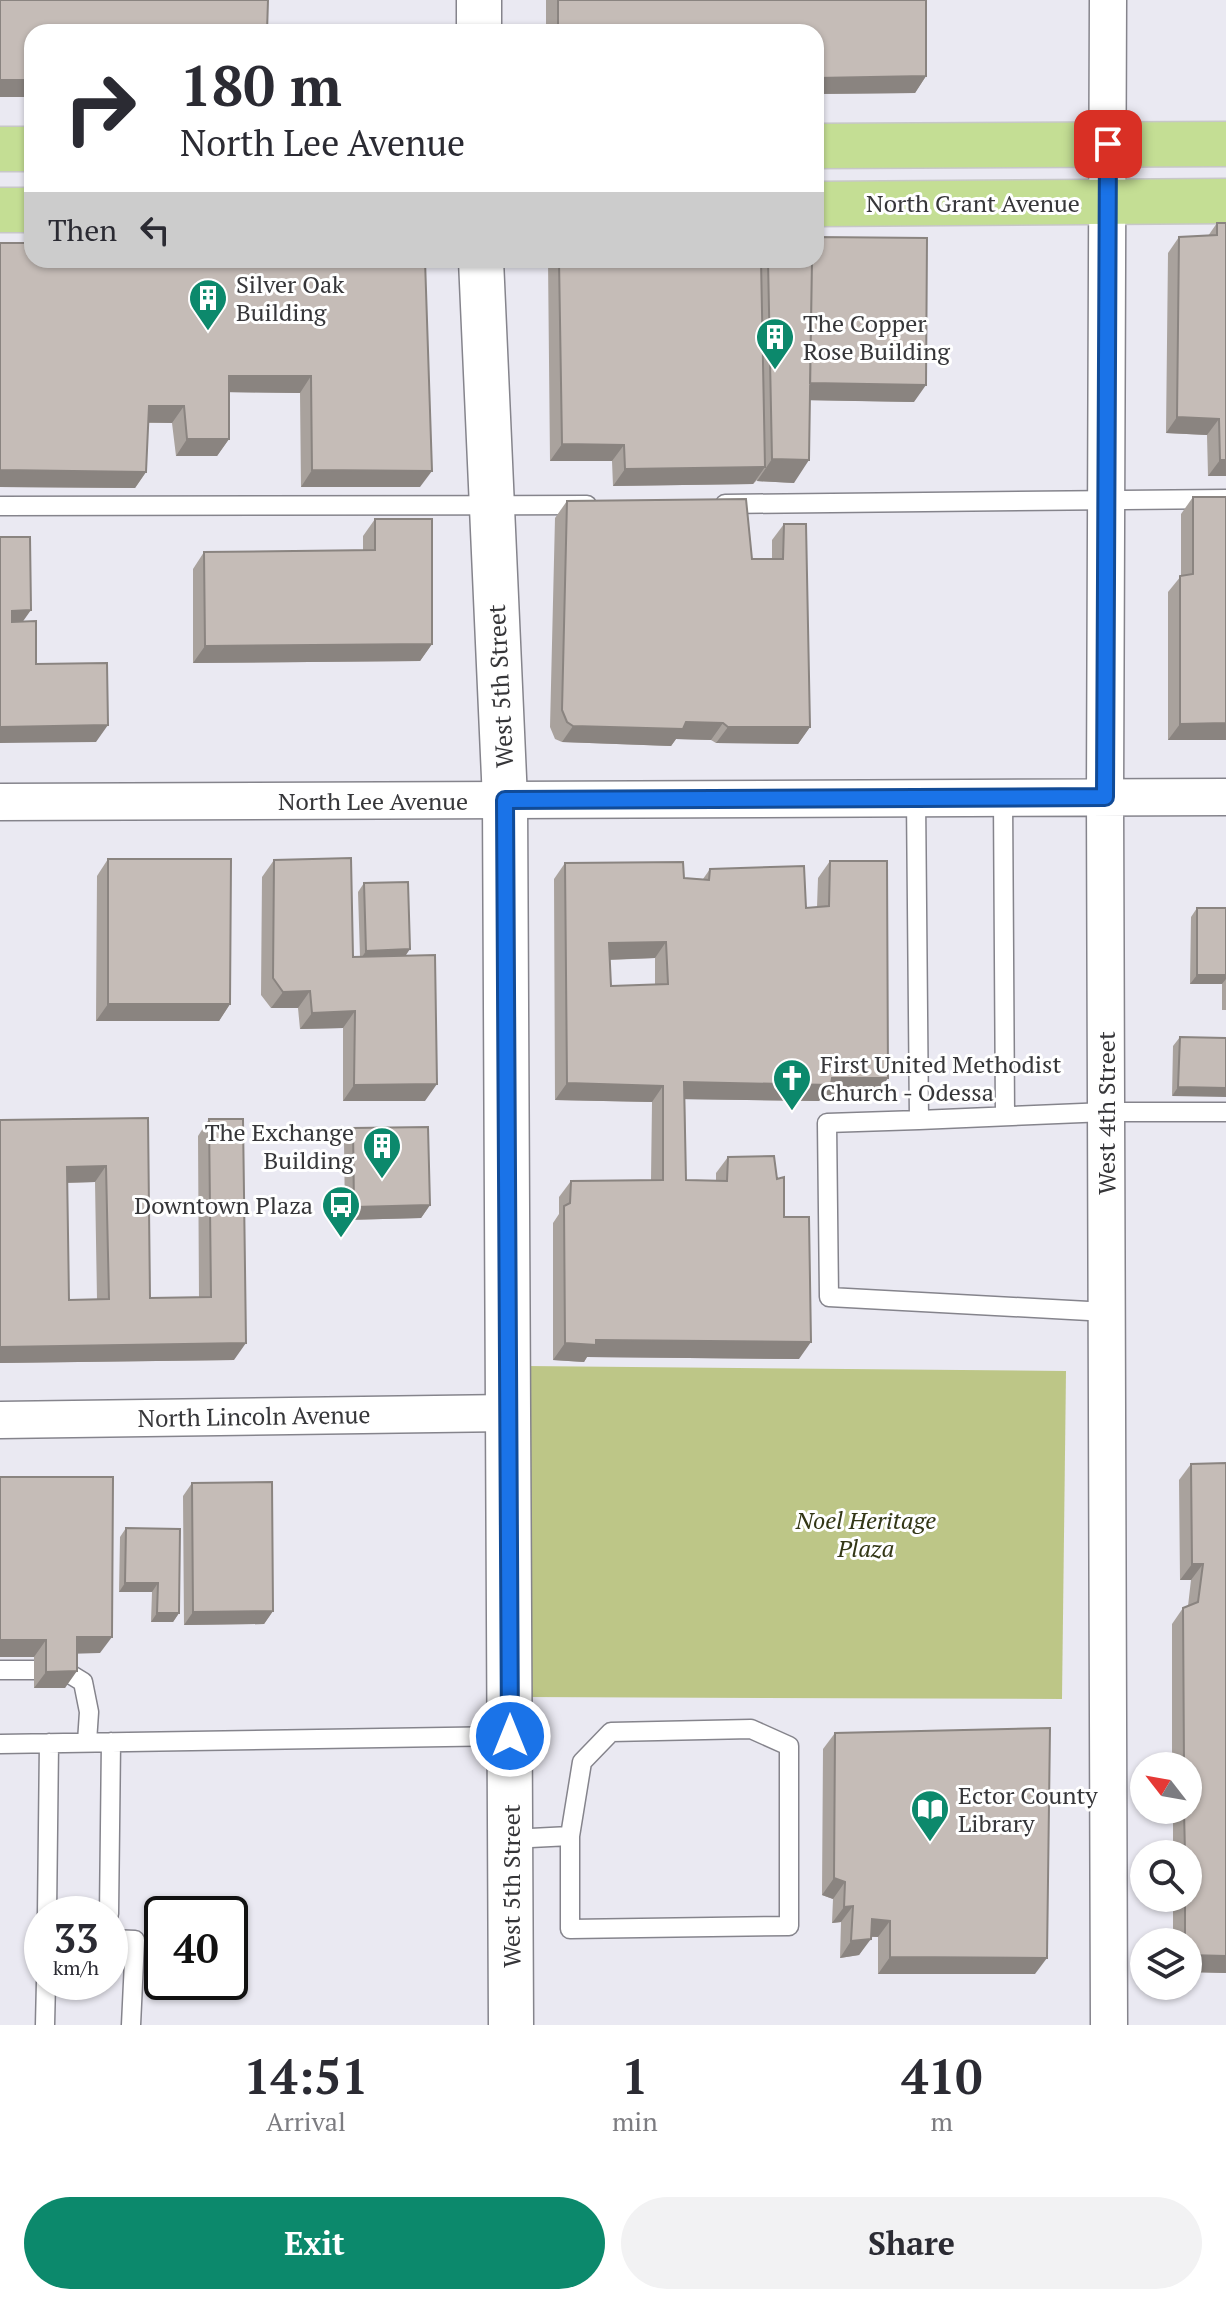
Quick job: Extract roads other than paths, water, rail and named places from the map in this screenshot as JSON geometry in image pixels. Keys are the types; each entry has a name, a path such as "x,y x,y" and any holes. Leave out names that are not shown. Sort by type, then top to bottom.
{"main road":[{"path":"824,146 1226,144"},
{"path":"0,149 24,149"},
{"name":"North Grant Avenue","path":"824,204 1226,201"},
{"path":"0,210 24,210"}],"street":[{"path":"479,0 479,24"},
{"name":"West 4th Street","path":"1108,0 1105,797 1109,2025"},
{"name":"West 5th Street","path":"481,268 505,800 511,2025"},
{"name":"North Lee Avenue","path":"0,802 1226,797"},
{"name":"North Lincoln Avenue","path":"0,1420 508,1413"}],"lane":[{"path":"713,504 1226,499"},
{"path":"0,506 603,505"},
{"path":"916,798 919,1120"},
{"path":"1003,798 1005,1115"},
{"path":"1107,1312 829,1297 827,1123 1106,1112 1226,1112"},
{"path":"0,1670 34,1670"},
{"path":"65,1671 83,1682 89,1712 87,1742"},
{"path":"751,1729 789,1746 789,1926 570,1929 570,1836 582,1762 611,1732 751,1729"},
{"path":"0,1744 510,1736"},
{"path":"109,1896 111,1742"},
{"path":"47,1896 49,1743"},
{"path":"511,1839 570,1836"},
{"path":"128,1940 135,1940 131,2025"},
{"path":"45,2025 46,2000"}],"place":[{"name":"Silver Oak Building","path":"208,332"},
{"name":"The Copper Rose Building","path":"775,371"},
{"name":"First United Methodist Church - Odessa","path":"792,1112"},
{"name":"The Exchange Building","path":"382,1180"},
{"name":"Downtown Plaza","path":"341,1239"},
{"name":"Ector County Library","path":"930,1843"}],"park label":[{"name":"Noel Heritage Plaza","path":"866,1534"}]}
